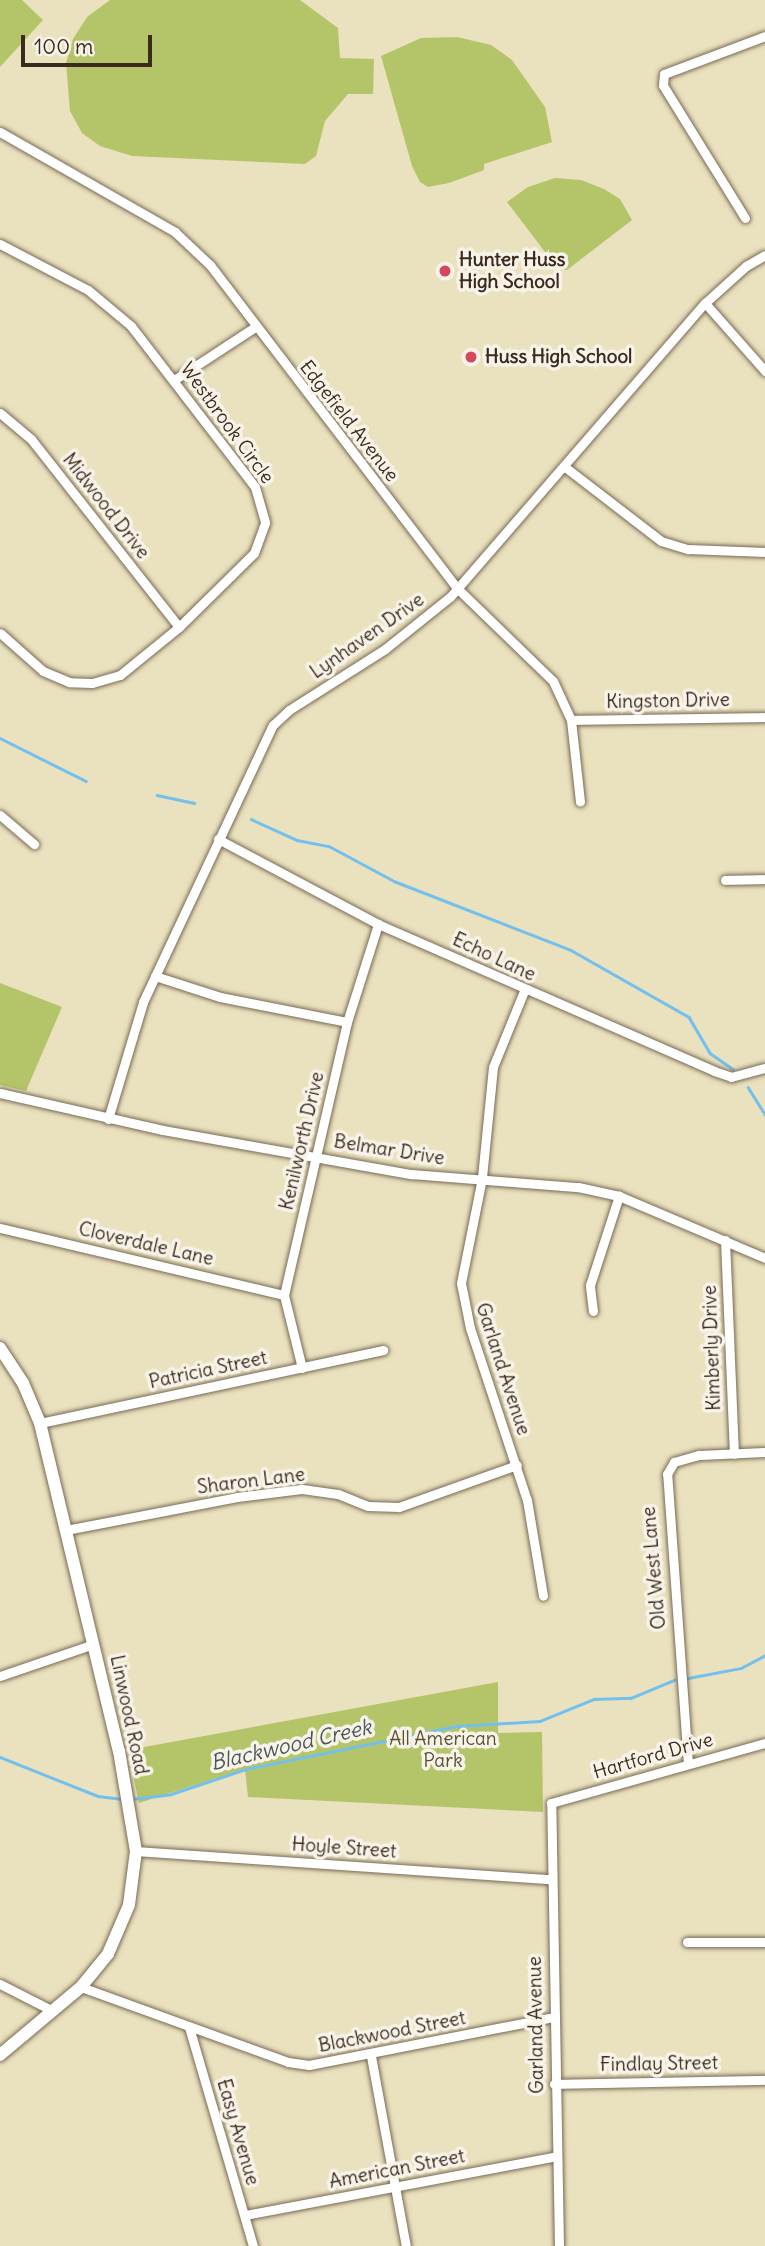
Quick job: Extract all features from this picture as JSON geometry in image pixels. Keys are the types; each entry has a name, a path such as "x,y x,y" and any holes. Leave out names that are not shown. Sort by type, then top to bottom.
{"main road":[{"name":"Linwood Road","path":"0,1348 23,1383 40,1423 123,1773 136,1851 123,1923 108,1954 81,1987 0,2055"}],"street":[{"path":"745,218 663,85 664,75 765,36"},
{"name":"Edgefield Avenue","path":"0,132 193,246 458,589 536,660 552,681 571,720 580,802"},
{"name":"Westbrook Circle","path":"0,244 111,307 174,380 255,487 265,523 254,554 179,627 120,676 81,684 43,671 0,633"},
{"name":"Lynhaven Drive","path":"108,1119 131,1031 258,750 280,718 385,649 458,589 705,303 765,255"},
{"path":"705,303 765,370"},
{"path":"174,380 255,327"},
{"name":"Midwood Drive","path":"0,412 31,439 179,627"},
{"path":"565,467 661,541 688,549 765,552"},
{"name":"Kingston Drive","path":"571,720 765,717"},
{"path":"0,815 34,844"},
{"name":"Echo Lane","path":"218,839 378,923 524,991 731,1077 765,1068"},
{"path":"725,880 765,879"},
{"name":"Kenilworth Drive","path":"302,1368 284,1295 347,1022 378,923"},
{"path":"155,976 220,997 347,1022"},
{"name":"Garland Avenue","path":"524,991 493,1068 482,1178 463,1266 462,1299 517,1465 538,1548 543,1596"},
{"name":"Belmar Drive","path":"0,1093 108,1119 411,1174 552,1183 619,1196 765,1258"},
{"path":"593,1311 590,1285 619,1196"},
{"name":"Cloverdale Lane","path":"0,1228 284,1295"},
{"name":"Kimberly Drive","path":"725,1240 734,1454"},
{"name":"Patricia Street","path":"40,1423 383,1350"},
{"name":"Old West Lane","path":"688,1764 667,1474 674,1462 765,1452"},
{"name":"Sharon Lane","path":"66,1530 237,1497 302,1489 338,1494 368,1507 398,1507 517,1465"},
{"path":"0,1676 94,1644"},
{"name":"Hartford Drive","path":"551,1803 765,1742"},
{"name":"Garland Avenue","path":"551,1803 549,1879 559,2246"},
{"name":"Hoyle Street","path":"136,1851 549,1879"},
{"path":"687,1942 765,1942"},
{"path":"0,1984 52,2011"},
{"name":"Blackwood Street","path":"81,1987 298,2064 371,2056 554,2017"},
{"name":"Easy Avenue","path":"189,2027 253,2246"},
{"path":"371,2056 406,2246"},
{"name":"Findlay Street","path":"554,2084 765,2080"},
{"name":"American Street","path":"244,2215 556,2156"}],"green space":[{"path":"0,0 22,0 43,20 0,67"},
{"path":"110,0 300,0 338,28 340,58 374,59 373,94 348,94 325,121 316,156 305,164 132,156 100,146 82,133 70,111 66,63 73,39 87,17"},
{"path":"457,37 491,45 512,60 545,107 552,142 484,164 484,170 449,183 428,187 420,182 412,166 381,56 421,38"},
{"path":"555,178 581,180 604,189 620,199 632,220 567,270 558,269 507,202 528,187"},
{"path":"0,983 62,1007 26,1091 0,1085"},
{"name":"All American Park","path":"498,1682 498,1733 542,1732 543,1812 248,1797 245,1769 139,1803 128,1750"}],"waterway":[{"path":"0,738 86,781"},
{"path":"157,795 194,803"},
{"path":"251,819 297,840 329,846 394,881 571,950 689,1017 710,1053 733,1069"},
{"path":"748,1087 765,1114"},
{"name":"Blackwood Creek","path":"688,1678 741,1668 765,1655"},
{"name":"Blackwood Creek","path":"132,1799 171,1794 246,1769 458,1726 540,1721 594,1699 631,1698 674,1680"},
{"name":"Blackwood Creek","path":"0,1757 98,1796 122,1799"}],"place":[{"name":"Hunter Huss High School","path":"445,271"},
{"name":"Huss High School","path":"471,357"}]}
